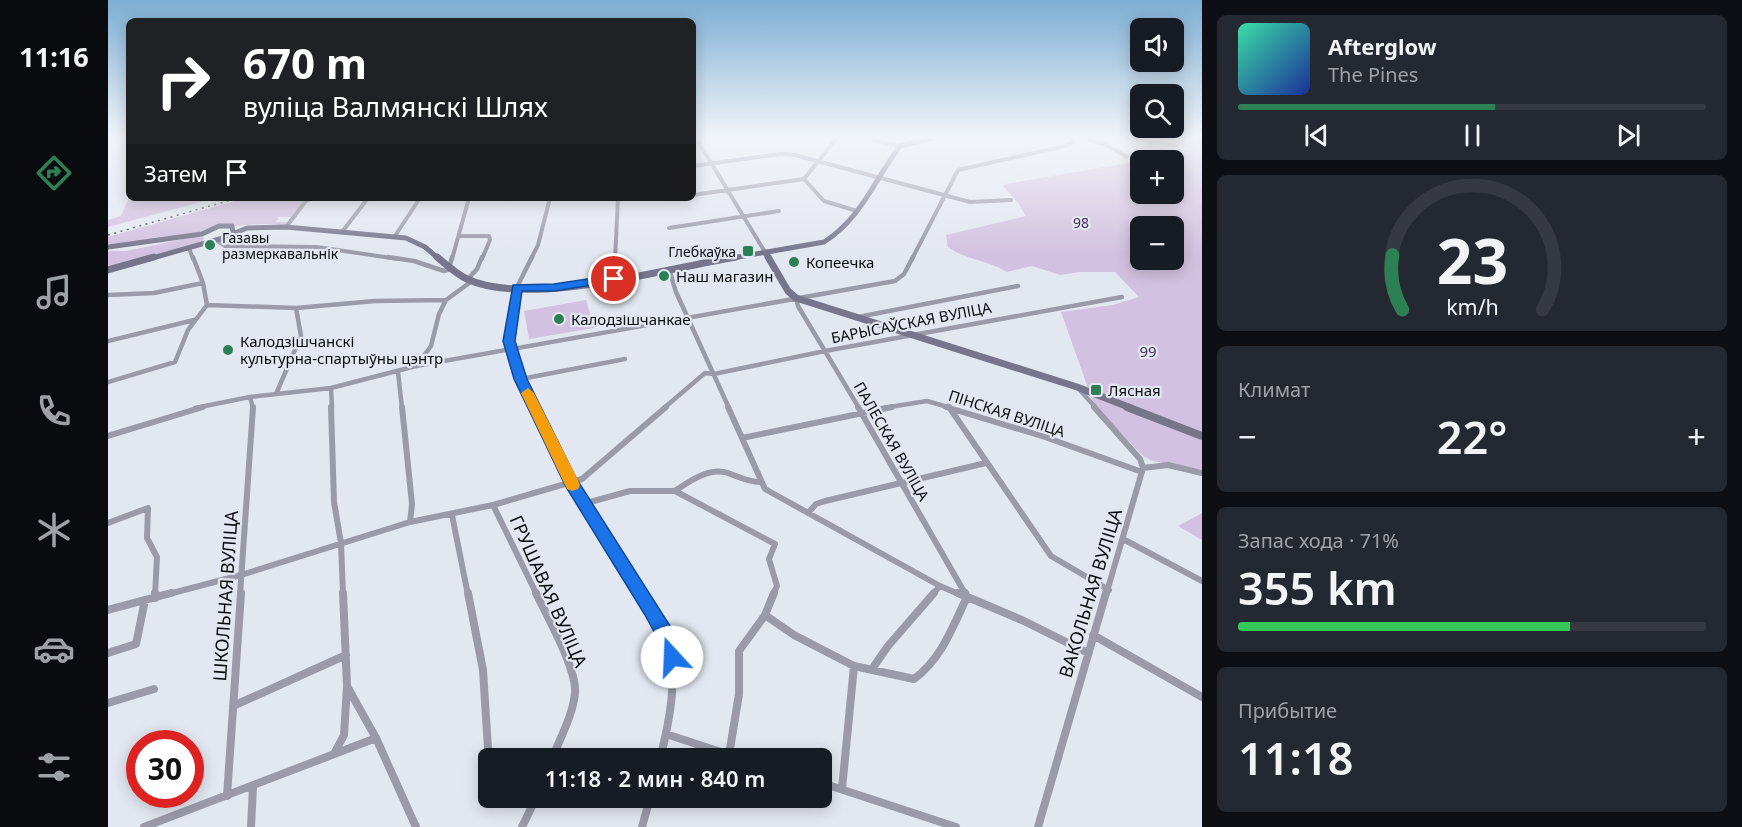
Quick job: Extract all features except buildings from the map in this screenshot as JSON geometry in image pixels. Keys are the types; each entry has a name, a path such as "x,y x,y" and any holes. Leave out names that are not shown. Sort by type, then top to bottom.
{"main road":[{"path":"108,270 189,248 212,239 223,225 233,230 286,227 395,236 416,241 470,280 517,287 554,287 614,279 824,242 845,229 879,178"},
{"path":"108,248 225,238 233,230"},
{"path":"765,252 788,291 796,298 1077,387 1202,436"}],"street":[{"path":"719,177 765,252"},
{"path":"696,195 804,179 806,177"},
{"path":"874,177 978,203 1011,200"},
{"path":"108,436 187,410 250,397 331,388 416,366 899,279 954,177"},
{"path":"804,179 824,201 857,212"},
{"path":"286,227 306,201"},
{"path":"342,232 366,201"},
{"path":"395,236 418,201"},
{"path":"212,239 317,247 414,261 444,271 452,267 468,201"},
{"path":"549,201 538,245 517,287 509,341 510,349 521,379 571,482 665,635 672,657 673,674 663,748"},
{"path":"614,279 618,201"},
{"path":"669,228 779,211"},
{"path":"416,366 431,346 439,314 447,300 470,280 490,240 489,236 460,236"},
{"path":"108,341 194,320 201,315 207,305 203,283 189,248"},
{"path":"669,269 676,292 760,482 771,494 940,586 1088,653"},
{"path":"108,295 154,293 203,283"},
{"path":"857,317 1018,286"},
{"name":"БАРЫСАЎСКАЯ ВУЛІЦА","path":"705,373 714,374 825,351 1122,297"},
{"name":"ПАЛЕСКАЯ ВУЛІЦА","path":"796,298 798,306 903,482 967,597"},
{"path":"207,305 296,308 375,301 447,300"},
{"path":"276,394 301,336 296,308"},
{"path":"108,382 175,362 178,350 184,343 194,320"},
{"path":"521,379 625,359"},
{"path":"108,610 241,575 410,522 493,505 582,478 711,367"},
{"path":"398,372 412,504 410,522"},
{"path":"1077,387 1140,459 1142,470 1168,465 1202,473"},
{"path":"331,388 334,502 341,543 347,686 344,735 335,752"},
{"path":"253,408 267,395"},
{"name":"ШКОЛЬНАЯ ВУЛІЦА","path":"227,796 253,408 250,397"},
{"name":"ПІНСКАЯ ВУЛІЦА","path":"742,438 920,401 948,406 1142,470"},
{"path":"948,406 1051,556 1109,590"},
{"path":"808,513 816,504 825,501 986,464"},
{"name":"ВАКОЛЬНАЯ ВУЛІЦА","path":"1038,827 1093,635 1109,590 1142,470"},
{"path":"583,504 630,491 675,491 713,471 721,471 744,481 760,482"},
{"path":"675,491 775,544 769,559 777,586 765,615 739,651 739,694 730,748"},
{"name":"ГРУШАВАЯ ВУЛІЦА","path":"493,505 556,635 571,672 575,691 556,748"},
{"path":"108,523 148,508 147,538 157,557 155,598"},
{"path":"452,514 483,670 488,748"},
{"path":"1123,539 1202,581"},
{"path":"872,669 888,646 940,586"},
{"path":"765,615 794,635 854,666 914,679 930,667 967,597"},
{"path":"108,653 136,644 145,600"},
{"path":"1093,635 1202,697"},
{"path":"233,706 346,655"},
{"path":"842,789 854,666"},
{"path":"347,686 376,738 416,827"},
{"path":"108,703 154,689"},
{"path":"666,734 708,748"},
{"path":"144,827 376,738"},
{"path":"832,786 956,827"},
{"path":"251,827 253,787"},
{"path":"522,827 531,808"},
{"path":"642,827 647,808"}],"green space":[{"path":"1049,177 1130,177 1130,204 1184,204 1184,177 1202,177 1202,432 1088,388 1061,312 1113,305 1139,297 1115,272 1079,272 1060,275 1032,266 1007,272 948,247 946,235 1026,216 1003,186"},
{"path":"204,201 108,227 108,220 121,216 127,202"},
{"path":"235,201 304,201 291,217 279,217 276,222 288,222 285,225 241,226 130,243 108,244 108,237"},
{"path":"199,236 204,238 202,242 108,268 108,251 126,251"},
{"name":"Калодзішчанкае","path":"586,300 594,328 529,339 524,311"},
{"path":"1089,394 1202,439 1202,470 1152,461 1143,456 1097,408"},
{"path":"1202,513 1202,540 1178,526"}],"railway":[{"path":"108,235 227,201"}],"slow traffic":[{"path":"528,393 572,485"}],"place":[{"name":"Газавы размеркавальнік","path":"210,245"},
{"name":"Глебкаўка","path":"748,251"},
{"name":"Копеечка","path":"794,262"},
{"name":"Наш магазин","path":"664,276"},
{"name":"Калодзішчанкае","path":"559,319"},
{"name":"Калодзішчанскі культурна-спартыўны цэнтр","path":"228,350"},
{"name":"Лясная","path":"1096,390"}],"route":[{"path":"614,279 554,287 517,287 509,341 510,349 521,379 571,482 651,609 665,635 672,657"}],"park label":[{"name":"98","path":"1081,222"},
{"name":"99","path":"1148,351"}]}
